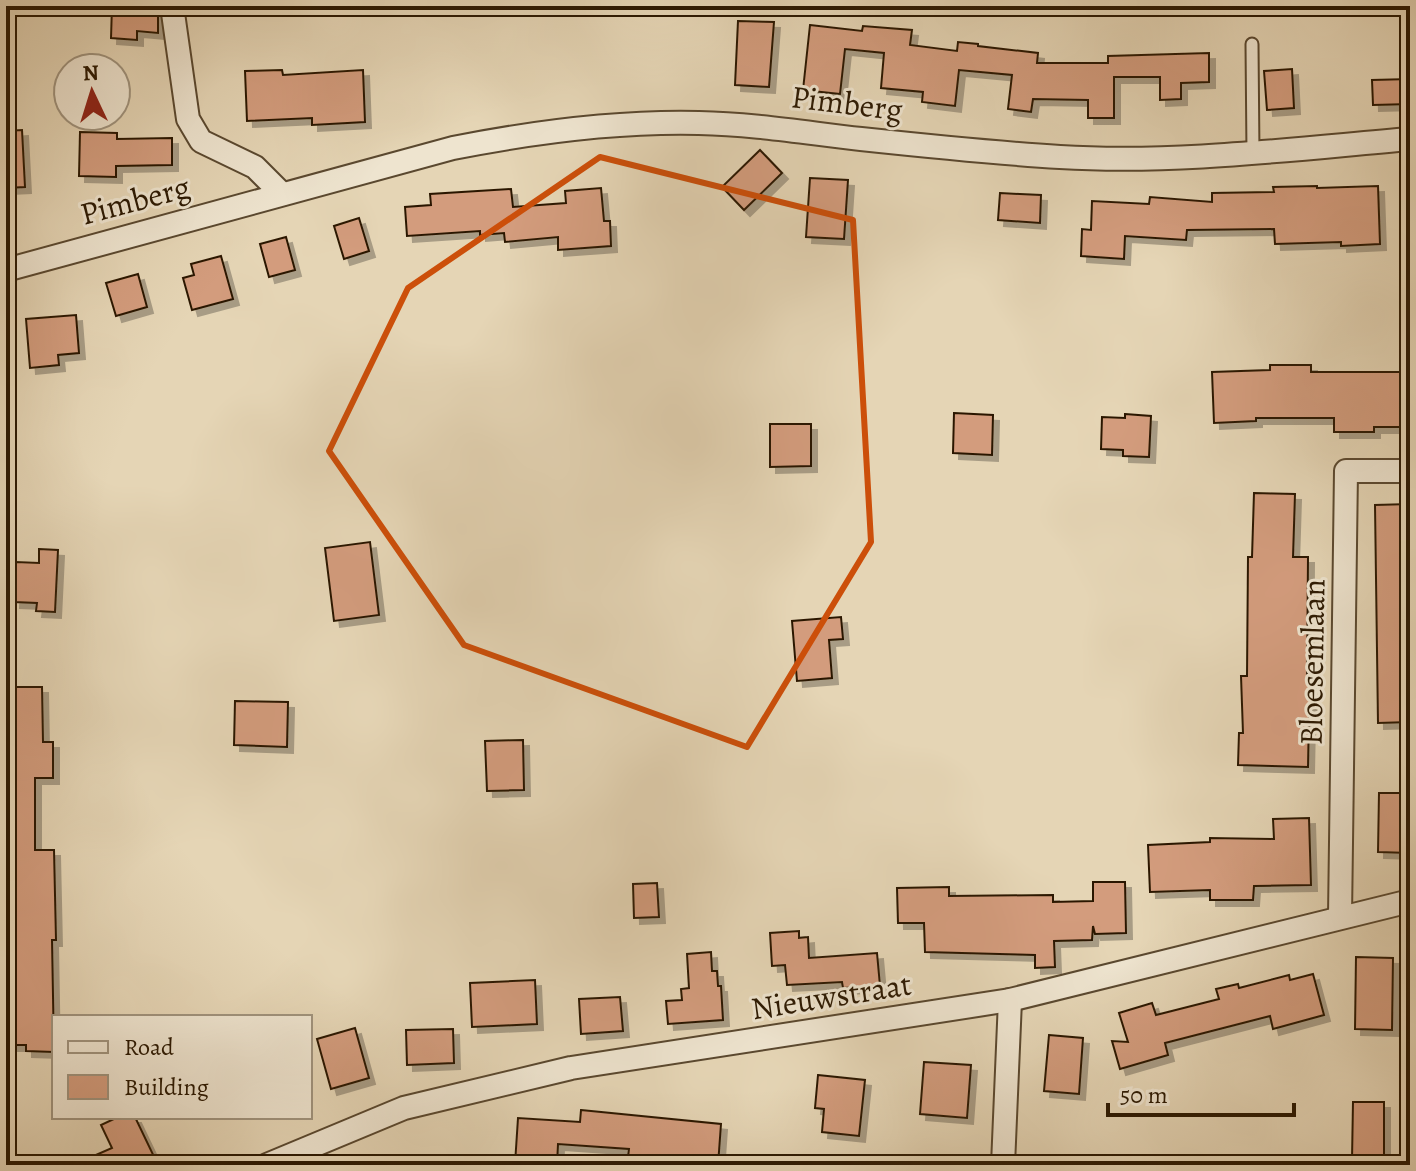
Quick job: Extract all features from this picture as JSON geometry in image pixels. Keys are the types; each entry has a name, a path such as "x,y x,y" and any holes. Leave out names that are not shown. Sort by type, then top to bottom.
{"street":[{"name":"Pimberg","path":"172,6 188,119 201,141 255,167 282,194"},
{"name":"Pimberg","path":"6,270 453,148 518,135 587,127 660,123 773,127 860,139 1063,157 1187,158 1410,139"},
{"name":"Bloesemlaan","path":"1340,917 1346,471 1410,471"},
{"name":"Nieuwstraat","path":"267,1165 404,1108 571,1068 1010,1000 1410,901"},
{"path":"1003,1165 1010,1000"}],"lane":[{"path":"1252,44 1253,154"}],"highlighted area":[{"path":"600,157 853,220 871,542 747,747 464,645 329,451 408,288"}],"building":[{"path":"112,6 158,6 158,33 137,31 137,40 111,38"},
{"path":"738,21 774,22 769,87 735,85"},
{"path":"810,25 862,31 863,26 912,30 910,45 957,51 958,42 978,44 1038,53 1037,63 1108,63 1108,56 1209,53 1209,82 1181,83 1181,99 1160,100 1160,77 1114,77 1114,118 1088,118 1088,100 1033,99 1031,112 1008,109 1012,75 959,70 955,106 922,102 923,92 881,88 884,53 845,49 840,94 803,90"},
{"path":"1292,69 1294,108 1267,110 1264,71"},
{"path":"282,70 283,75 363,70 365,122 312,125 312,118 247,121 245,71"},
{"path":"1410,79 1410,104 1373,105 1372,80"},
{"path":"22,130 25,187 6,188 6,131"},
{"path":"80,132 117,133 117,139 172,138 172,165 116,166 116,177 79,176"},
{"path":"760,150 782,173 744,210 722,187"},
{"path":"810,178 848,180 844,239 806,237"},
{"path":"1378,186 1380,244 1275,244 1274,229 1187,230 1186,240 1125,236 1124,259 1081,256 1082,229 1091,230 1092,201 1149,204 1150,197 1212,202 1212,193 1274,192 1273,187"},
{"path":"601,188 604,221 610,221 611,246 558,250 558,237 505,242 504,233 480,235 480,231 407,236 405,207 431,205 430,194 511,189 513,207 566,203 565,191"},
{"path":"1000,193 1041,195 1040,223 998,220"},
{"path":"359,218 369,251 344,259 334,226"},
{"path":"286,237 295,270 269,277 260,244"},
{"path":"221,256 233,299 192,310 183,278 194,275 191,264"},
{"path":"138,274 147,307 116,316 106,283"},
{"path":"76,315 79,353 58,355 59,365 30,368 26,319"},
{"path":"1270,365 1311,365 1311,372 1410,372 1410,427 1374,427 1374,432 1334,432 1334,418 1256,418 1256,421 1214,423 1212,372 1270,370"},
{"path":"954,413 993,415 992,455 953,453"},
{"path":"1125,414 1151,416 1149,457 1123,456 1123,450 1101,449 1102,417 1125,418"},
{"path":"770,424 811,424 811,466 770,467"},
{"path":"1254,493 1295,494 1293,557 1308,557 1307,682 1310,682 1311,716 1308,767 1238,765 1239,733 1243,733 1241,676 1247,676 1248,557 1252,557"},
{"path":"1410,504 1410,722 1378,723 1375,505"},
{"path":"370,542 379,615 334,621 325,548"},
{"path":"39,549 58,550 55,612 36,611 37,603 14,602 16,562 39,563"},
{"path":"841,617 843,639 829,640 832,678 797,681 792,621"},
{"path":"6,687 42,687 43,742 53,742 53,778 35,778 35,850 54,850 56,940 52,940 52,1052 26,1051 26,1045 6,1045"},
{"path":"235,701 288,702 287,747 234,745"},
{"path":"523,740 524,790 487,791 485,741"},
{"path":"1379,793 1410,793 1410,853 1378,852"},
{"path":"1309,818 1311,885 1254,886 1253,900 1210,900 1210,890 1150,892 1148,845 1210,842 1210,838 1274,839 1273,819"},
{"path":"1093,882 1125,882 1126,933 1095,934 1093,926 1092,940 1054,941 1055,967 1035,968 1035,955 925,952 924,923 898,923 897,888 949,887 949,896 1053,895 1053,902 1093,901"},
{"path":"657,883 659,917 634,918 633,884"},
{"path":"799,931 799,938 808,937 809,958 877,953 880,986 843,988 842,982 787,985 785,965 772,966 770,933"},
{"path":"711,952 712,971 717,971 718,986 721,986 723,1020 668,1024 666,1001 682,1000 681,989 689,988 687,954"},
{"path":"1356,957 1393,958 1392,1030 1355,1029"},
{"path":"1313,974 1324,1015 1273,1029 1270,1016 1165,1043 1168,1055 1120,1069 1112,1041 1128,1042 1119,1013 1152,1003 1156,1015 1219,999 1216,989 1238,984 1239,988 1289,975 1290,980"},
{"path":"535,980 537,1024 472,1027 470,983"},
{"path":"620,997 623,1031 581,1034 579,999"},
{"path":"355,1028 369,1078 331,1089 317,1039"},
{"path":"453,1029 454,1063 407,1065 406,1030"},
{"path":"1049,1035 1083,1038 1079,1094 1044,1091"},
{"path":"924,1062 971,1065 967,1118 920,1114"},
{"path":"818,1075 865,1080 859,1136 822,1132 824,1109 815,1108"},
{"path":"1353,1102 1384,1102 1384,1159 1352,1160"},
{"path":"581,1110 721,1124 718,1165 627,1165 629,1149 558,1144 557,1165 515,1164 518,1118 580,1122"},
{"path":"114,1119 136,1119 158,1165 73,1165 112,1148 101,1125"}]}
